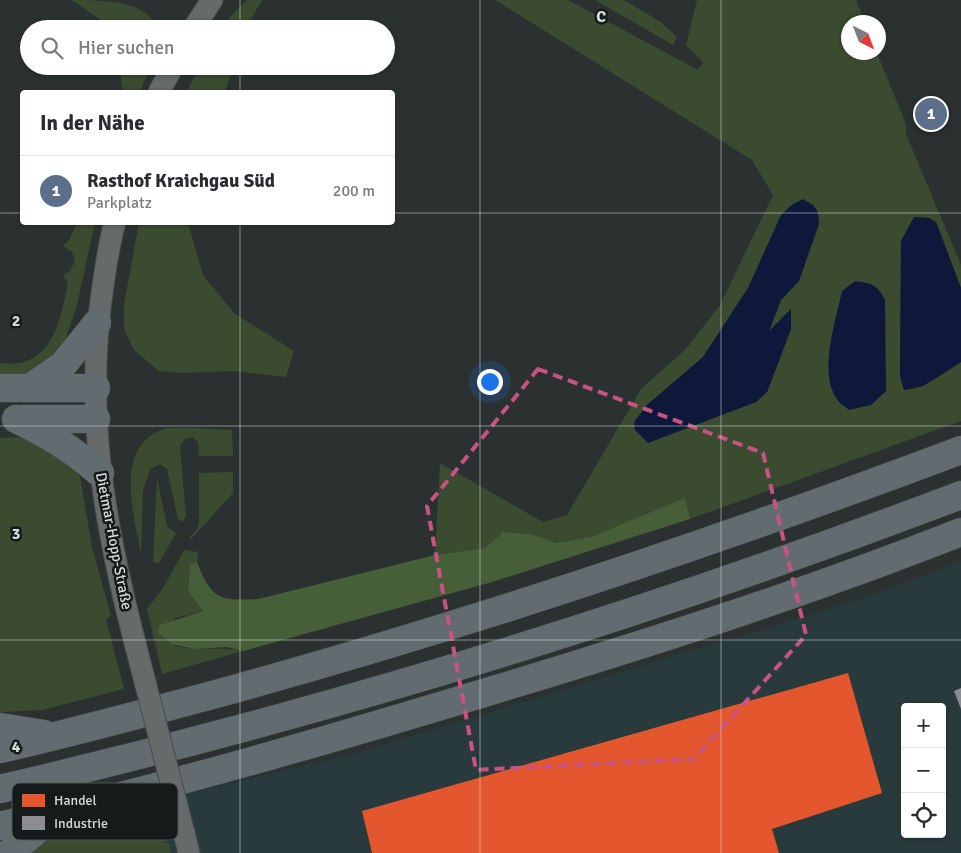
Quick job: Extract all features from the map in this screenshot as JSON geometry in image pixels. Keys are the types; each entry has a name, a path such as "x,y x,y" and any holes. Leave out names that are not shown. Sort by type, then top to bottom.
{"highway":[{"path":"30,388 63,365 98,323"},
{"path":"0,388 96,388"},
{"path":"8,419 96,419"},
{"path":"8,419 60,441 100,473"},
{"path":"0,749 58,736 329,663 602,578 812,506 961,450"},
{"path":"29,783 137,757 445,670 621,615 961,495"},
{"path":"171,783 297,750 565,669 741,612 902,556 961,532"},
{"path":"0,727 58,736"},
{"path":"9,853 25,840"}],"street":[{"path":"199,20 212,0"},
{"path":"160,90 168,75"},
{"name":"Dietmar-Hopp-Straße","path":"114,225 110,240 98,323 96,419 100,473 117,574 171,783"},
{"name":"Dietmar-Hopp-Straße","path":"178,812 186,843"}],"highlighted area":[{"path":"538,369 763,453 806,635 694,759 476,770 427,506"}],"shaded area":[{"path":"961,561 961,853 0,853 0,838 12,835 12,840 178,840 178,796 350,755 858,600"}],"green space":[{"path":"72,0 96,0 122,4 145,12 152,20 101,20"},
{"path":"247,0 262,0 250,20 227,20"},
{"path":"495,0 568,0 698,70 703,62 686,45 697,0 856,0 862,15 841,15 841,60 880,60 906,124 906,134 961,265 961,288 936,222 901,241 900,377 904,390 911,389 934,380 961,362 961,421 690,519 684,499 591,537 556,543 531,534 504,532 485,548 435,555 440,463 543,522 567,515 641,389 686,349 720,305 773,195 752,160","holes":["799,281 781,300 768,333 791,329 767,392 756,402 643,410 703,357 748,288"]},
{"path":"595,0 624,0 661,22 677,37 673,45"},
{"path":"120,75 147,75 141,90 123,90"},
{"path":"195,75 230,75 226,90 188,90"},
{"path":"76,225 95,225 76,309 63,346 41,366 25,374 0,377 0,363 15,364 24,362 35,357 51,340 60,319 68,284 63,275 70,271 75,261 72,252 63,246 69,240"},
{"path":"139,225 189,225 203,275 234,313 294,351 286,377 235,371 180,373 159,371 134,350 124,329 124,304"},
{"path":"192,428 232,430 233,456 199,456 198,442 192,437 185,439 180,446 186,516 182,522 178,519 167,469 160,464 150,469 143,491 141,555 132,504 131,485 132,468 137,452 146,439 161,430"},
{"path":"25,437 79,471 92,547 111,616 106,620 124,689 42,710 0,712 0,438"},
{"path":"233,472 233,493 191,539 189,537 196,531 199,524 199,473"},
{"path":"157,478 167,526 176,533 159,563 153,562"},
{"path":"685,498 690,519 492,582 243,651 227,647 195,649 171,644 158,633 160,625 203,611 188,591 190,564 197,562 207,584 219,596 235,599 258,599 435,555 485,548 503,532 531,534 556,543 591,537"},
{"path":"184,550 198,552 197,562 190,564 188,590 203,611 176,618 159,633 171,644 186,648 243,651 162,674 147,609 163,588"},
{"path":"40,840 164,840 170,844 170,853 20,853"}],"water":[{"path":"803,199 813,205 818,212 819,224 799,281 781,300 769,331 791,309 791,329 767,392 756,402 648,443 635,430 634,422 647,405 703,357 748,288 781,215 793,204"},
{"path":"914,217 929,218 936,222 961,288 961,362 923,386 904,390 900,376 901,241"},
{"path":"855,281 877,288 885,300 886,391 871,405 849,410 838,400 832,388 829,375 829,361 830,346 842,291"}],"building: Handel":[{"path":"848,673 882,793 772,829 779,853 372,853 362,811"}],"building: Industrie":[{"path":"961,688 961,709 954,691"}],"place":[{"name":"Rasthof Kraichgau Süd","path":"931,114"}]}
